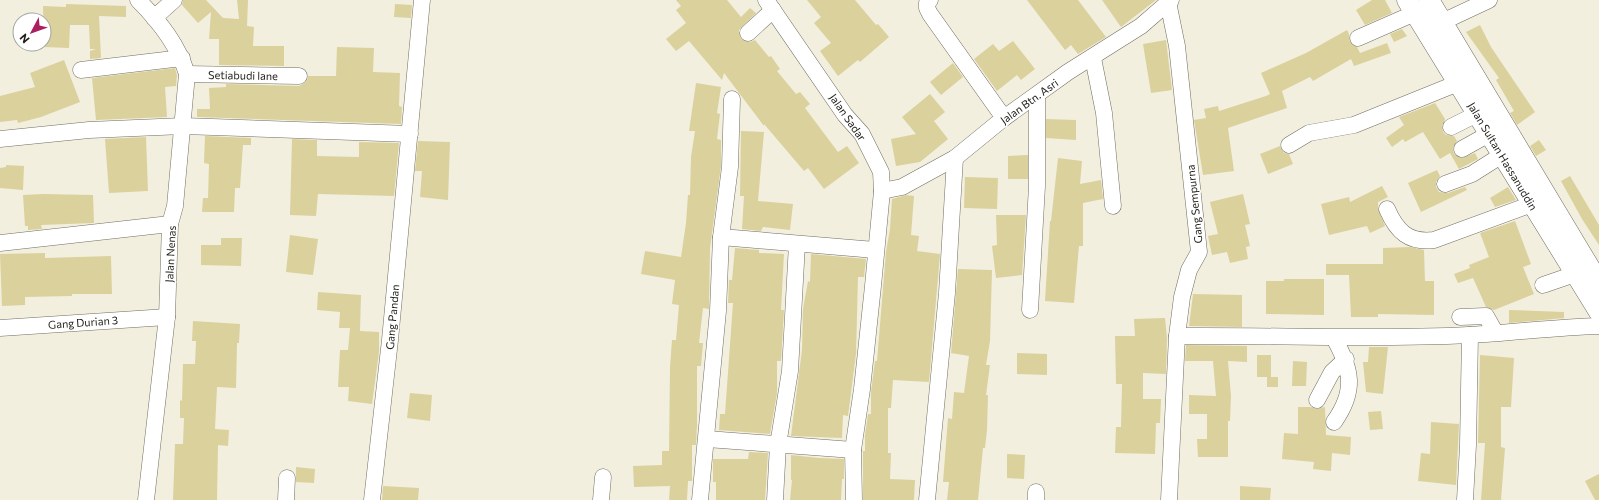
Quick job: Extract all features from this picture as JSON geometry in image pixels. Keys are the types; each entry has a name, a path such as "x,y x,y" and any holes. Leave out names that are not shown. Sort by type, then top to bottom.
{"main road":[{"name":"Jalan Sultan Hassanuddin","path":"1417,4 1442,22 1466,80 1477,114 1574,274 1599,312"},
{"name":"Jalan Sultan Hassanuddin","path":"1417,4 1598,278"}],"street":[{"name":"Jalan Nenas","path":"138,0 170,36 182,58 187,74 175,206 170,224 167,317 146,500"},
{"path":"154,18 174,0"},
{"name":"Gang Pandan","path":"372,500 390,340 422,0"},
{"path":"930,0 927,3 927,8 930,14 1004,118"},
{"path":"1442,22 1490,0"},
{"name":"Jalan Btn. Asri","path":"882,191 902,187 956,158 1004,118 1037,96 1068,72 1093,58 1141,26 1170,1"},
{"name":"Gang Sempurna","path":"1169,500 1177,336 1182,297 1188,270 1199,252 1177,46 1170,1"},
{"path":"1358,38 1417,4"},
{"path":"748,33 770,5"},
{"name":"Jalan Sadar","path":"770,5 845,115 862,134 881,172 882,191 862,389 853,450 854,500"},
{"path":"81,70 182,58"},
{"path":"1093,58 1104,113 1113,206"},
{"name":"Setiabudi lane","path":"187,74 300,76"},
{"path":"1289,145 1309,133 1354,125 1466,80"},
{"path":"1030,310 1037,186 1037,96"},
{"path":"700,500 718,311 721,238 730,168 732,99"},
{"path":"1451,128 1477,114"},
{"path":"0,140 89,130 183,126 410,134"},
{"path":"1462,149 1490,134"},
{"path":"1445,184 1472,174 1502,155"},
{"path":"927,500 947,293 956,158"},
{"path":"1387,209 1392,220 1405,235 1416,240 1424,241 1434,240 1532,204"},
{"path":"0,243 170,224"},
{"path":"721,238 875,250"},
{"path":"775,500 778,445 790,371 797,244"},
{"path":"1542,285 1574,274"},
{"path":"1460,317 1486,316 1494,332"},
{"name":"Gang Durian 3","path":"0,328 167,317"},
{"path":"1177,336 1240,335 1334,338 1470,335 1494,332 1599,326"},
{"path":"1465,500 1468,445 1470,335"},
{"path":"1334,338 1346,359 1350,380 1348,397 1343,409 1334,422"},
{"path":"1317,400 1332,372 1346,359"},
{"path":"707,439 853,450"},
{"path":"601,500 603,477"},
{"path":"286,500 287,478"}],"building":[{"path":"183,0 206,0 223,18 239,19 237,0 248,0 247,26 254,27 253,46 284,46 284,66 219,65 219,39 209,39 211,12 198,23 182,5"},
{"path":"676,0 727,0 741,17 750,8 756,13 739,30 741,39 750,42 755,40 769,57 771,56 780,69 777,71 796,94 800,92 810,104 805,108 838,152 847,146 859,163 824,189 808,168 804,171 764,124 764,126 724,73 722,80 689,41 676,51 666,39 686,23 676,10 681,6"},
{"path":"807,0 855,0 876,25 878,24 889,37 860,62 858,60 838,76 820,51 831,43 814,23 821,17"},
{"path":"1027,0 1078,0 1106,37 1078,54 1071,45 1065,50"},
{"path":"1102,0 1156,0 1121,27"},
{"path":"1372,0 1385,0 1392,13 1365,25 1356,10"},
{"path":"66,4 126,6 126,17 99,16 101,58 90,59 90,51 96,49 90,49 89,25 70,25 69,48 52,47 52,12 43,12 43,6 66,7"},
{"path":"395,4 412,5 411,18 394,17"},
{"path":"1480,25 1491,47 1535,112 1517,125 1510,113 1514,111 1496,80 1499,78 1466,32"},
{"path":"1402,29 1407,36 1394,42 1390,34"},
{"path":"1347,30 1350,42 1357,47 1360,53 1387,43 1391,53 1354,66 1351,59 1313,81 1310,77 1282,91 1287,108 1228,128 1234,171 1203,175 1194,120 1206,118 1204,109 1218,106 1219,111 1270,94 1261,73 1306,53"},
{"path":"1166,40 1172,90 1151,93 1143,44"},
{"path":"1013,41 1035,69 1021,80 1017,75 997,91 974,59 993,44 999,51"},
{"path":"337,47 374,48 373,72 400,73 399,106 402,107 401,124 197,117 197,109 210,109 209,88 226,87 226,84 299,86 307,81 308,76 336,76"},
{"path":"64,60 80,102 41,117 18,123 17,120 0,122 0,96 35,87 30,73"},
{"path":"953,63 963,77 941,95 930,82"},
{"path":"175,68 177,75 176,86 165,87 167,117 96,120 92,78"},
{"path":"696,83 721,87 717,113 720,114 717,139 721,140 721,166 710,248 709,309 703,308 699,343 703,343 701,366 697,366 697,425 696,445 692,445 692,481 688,481 687,500 669,500 670,486 634,487 633,466 662,465 662,451 669,451 670,367 672,340 676,340 679,305 672,304 675,280 641,274 645,251 681,257 688,195 690,195 691,157 695,131 689,131"},
{"path":"930,94 945,112 934,121 948,139 920,162 896,166 891,139 916,134 902,117"},
{"path":"1435,103 1445,119 1442,126 1443,132 1446,135 1454,136 1457,141 1453,148 1454,154 1462,158 1475,153 1478,159 1459,169 1450,153 1440,159 1423,132 1405,142 1403,139 1392,147 1386,138 1404,125 1399,117"},
{"path":"1046,119 1076,120 1076,140 1046,138"},
{"path":"741,131 764,132 758,201 793,204 790,230 763,227 761,231 742,229 744,196 740,196"},
{"path":"205,136 251,138 251,145 243,145 240,188 235,188 234,212 202,212 203,198 208,198 209,164 204,163"},
{"path":"146,137 148,191 109,193 105,139"},
{"path":"292,139 317,140 317,156 359,157 359,142 399,143 394,196 318,194 316,216 290,215"},
{"path":"1539,140 1546,150 1536,156 1530,146"},
{"path":"418,141 450,142 448,200 420,197 422,171 415,171"},
{"path":"1280,146 1284,153 1289,154 1293,164 1268,174 1260,154"},
{"path":"1028,155 1028,179 1008,179 1008,156"},
{"path":"1058,158 1082,161 1080,184 1101,180 1103,199 1083,203 1083,246 1079,246 1074,303 1045,301 1050,221"},
{"path":"6,165 24,166 23,190 0,188 0,168 6,167"},
{"path":"1437,170 1440,176 1436,182 1436,187 1439,192 1448,193 1465,187 1467,190 1421,212 1408,183"},
{"path":"1570,176 1599,225 1599,245 1582,219 1561,181"},
{"path":"965,177 998,178 997,209 964,208"},
{"path":"1382,186 1388,197 1378,202 1378,209 1385,226 1370,233 1367,226 1329,235 1321,204 1349,197 1350,202"},
{"path":"1508,187 1516,200 1495,207 1490,198"},
{"path":"1243,194 1250,224 1245,225 1250,246 1246,247 1248,259 1230,263 1227,252 1212,255 1208,236 1218,234 1210,202"},
{"path":"23,195 93,195 94,223 41,225 42,229 28,230 28,226 25,226"},
{"path":"906,195 914,196 911,235 919,236 917,251 940,254 929,382 893,380 891,408 888,408 888,453 891,453 890,479 915,480 914,500 863,500 863,451 865,451 865,435 868,414 871,414 871,392 875,361 877,361 892,199"},
{"path":"996,215 1026,215 1022,275 996,278 992,246 997,245"},
{"path":"1515,221 1531,264 1523,267 1534,294 1494,310 1486,307 1473,278 1458,283 1454,274 1470,268 1469,265 1489,257 1480,233"},
{"path":"290,235 318,239 313,275 286,272"},
{"path":"221,238 242,238 241,266 201,265 201,245 221,245"},
{"path":"1410,247 1424,250 1425,281 1434,281 1434,315 1378,314 1378,317 1351,317 1349,275 1326,275 1326,264 1383,264 1383,248"},
{"path":"735,248 759,250 759,253 784,254 781,310 784,310 781,361 777,361 777,393 770,434 719,430 720,414 725,414 733,303 728,303 729,280 732,280"},
{"path":"45,253 45,258 111,256 112,294 72,294 72,296 25,297 25,305 2,306 0,254"},
{"path":"811,254 866,259 864,277 858,277 856,354 848,416 843,415 842,438 791,436 802,350 803,309 808,281 810,282"},
{"path":"958,269 992,270 990,341 986,365 990,365 986,395 988,395 987,430 985,448 983,448 978,500 947,500 949,482 943,482 948,418 952,419 954,392 964,393 969,356 951,353"},
{"path":"1284,279 1324,279 1324,315 1266,314 1266,281 1284,281"},
{"path":"318,292 361,295 360,331 379,332 379,352 372,404 348,401 349,387 338,387 340,350 348,350 350,328 339,328 340,312 317,310"},
{"path":"1193,294 1242,295 1242,327 1189,326"},
{"path":"1509,310 1564,312 1564,318 1509,323"},
{"path":"1165,318 1167,339 1166,374 1143,373 1143,399 1161,399 1160,423 1156,423 1155,454 1115,453 1116,427 1121,427 1122,384 1116,384 1115,336 1135,336 1134,319"},
{"path":"193,321 240,324 239,343 237,343 236,388 217,387 215,429 229,430 228,446 218,445 217,500 173,500 175,444 183,444 184,418 180,418 180,400 182,401 183,364 195,364 196,341 192,341"},
{"path":"1186,345 1247,346 1247,362 1228,361 1231,396 1230,421 1228,421 1228,457 1198,457 1197,439 1207,439 1207,414 1189,414 1189,395 1216,396 1213,361 1185,361"},
{"path":"1369,347 1388,347 1383,394 1366,392 1363,362 1368,362"},
{"path":"1017,353 1047,354 1047,375 1017,374"},
{"path":"1257,355 1271,355 1271,377 1257,377"},
{"path":"1480,355 1514,358 1511,407 1501,407 1501,447 1505,448 1501,500 1481,500 1485,443 1478,443"},
{"path":"1293,361 1307,362 1306,386 1292,386"},
{"path":"1267,377 1278,377 1278,387 1267,387"},
{"path":"410,393 432,395 430,421 407,418"},
{"path":"1298,407 1311,407 1317,409 1325,407 1326,435 1351,437 1350,455 1332,453 1331,471 1313,469 1314,462 1282,459 1284,433 1298,434"},
{"path":"1381,411 1383,429 1370,430 1368,412"},
{"path":"1431,422 1459,424 1456,485 1418,481 1421,453 1430,454"},
{"path":"749,452 768,453 765,500 716,500 716,482 713,482 713,459 748,459"},
{"path":"1007,454 1025,455 1024,479 1007,478"},
{"path":"791,455 844,459 844,479 842,479 841,500 790,500 792,480"},
{"path":"296,467 315,469 314,483 296,482"},
{"path":"1599,474 1599,500 1595,500 1585,481"},
{"path":"383,486 419,488 418,500 382,500"},
{"path":"1240,486 1271,488 1270,500 1240,500"}]}
